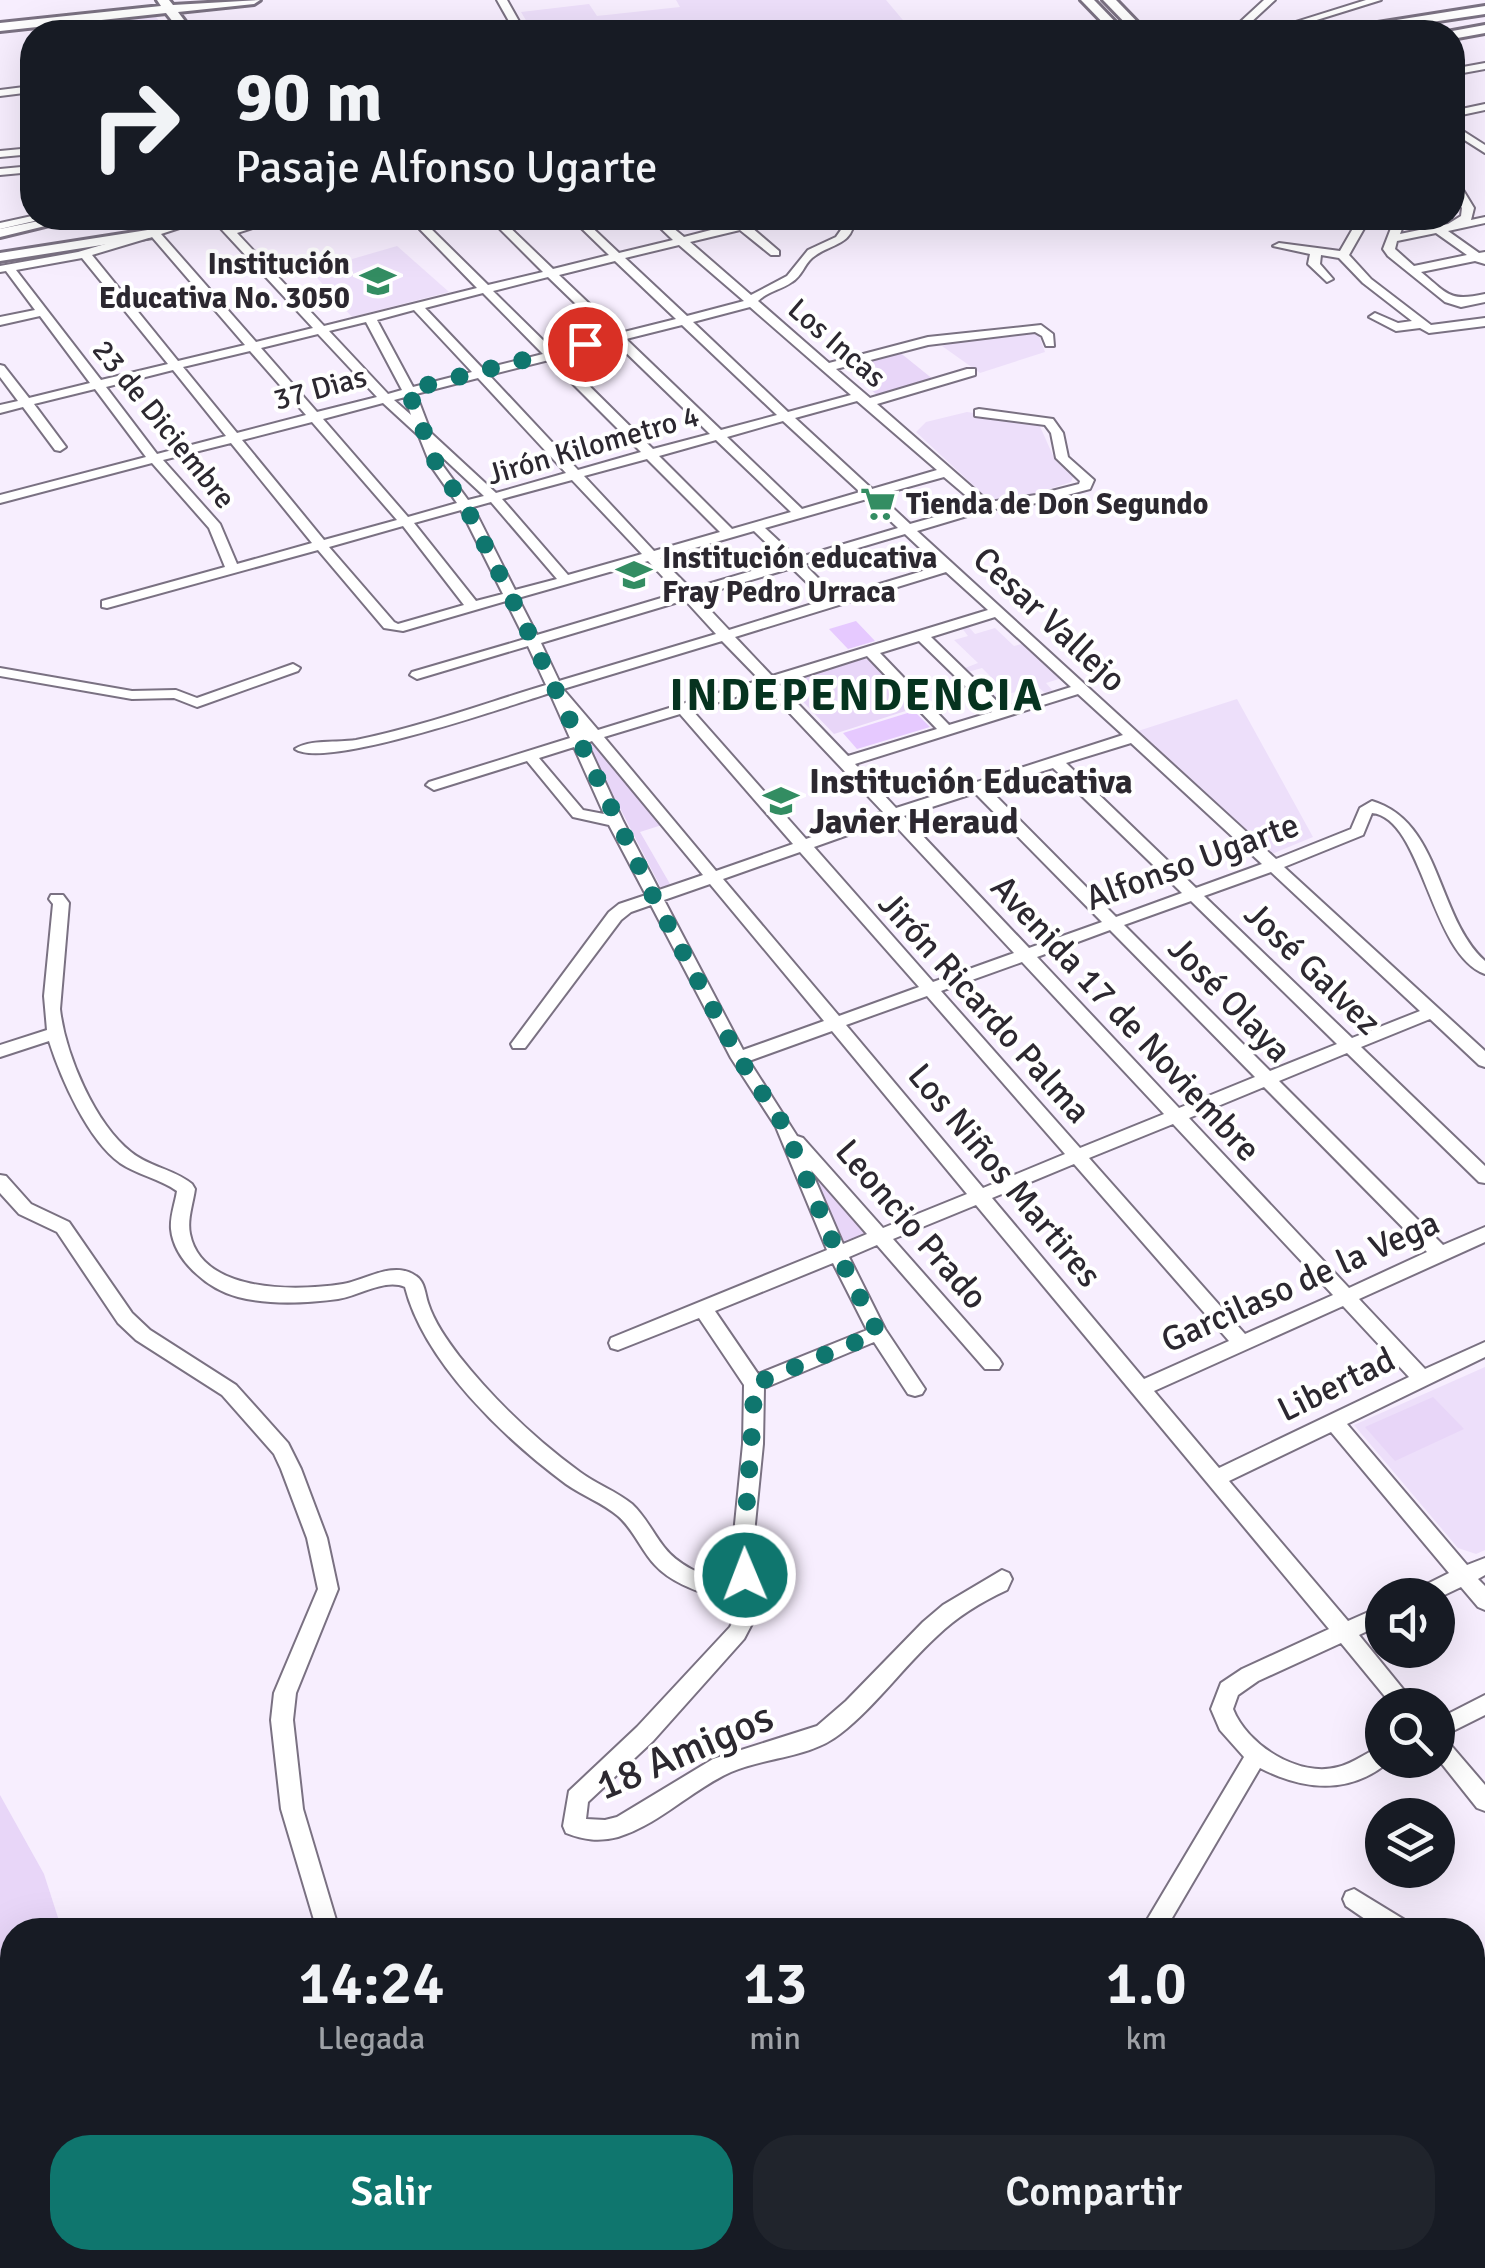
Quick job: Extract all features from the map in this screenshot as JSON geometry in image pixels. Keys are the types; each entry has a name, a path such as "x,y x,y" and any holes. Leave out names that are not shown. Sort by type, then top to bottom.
{"main road":[{"path":"37,20 164,3 245,0"},
{"path":"1088,1 1101,5 1109,0 1129,20"},
{"path":"1088,1 1107,20"},
{"path":"1424,20 1485,10"},
{"path":"0,17 58,16"},
{"path":"0,229 17,223"},
{"path":"2,262 132,230"}],"street":[{"path":"1248,20 1270,0"},
{"path":"1309,20 1376,0"},
{"path":"1465,182 1470,185 1473,198 1485,207"},
{"path":"2,262 85,254 140,230"},
{"path":"156,230 251,346 406,522 474,608"},
{"path":"235,230 232,231 384,397 494,498 566,581"},
{"path":"426,230 729,533"},
{"path":"506,230 798,513"},
{"name":"Cesar Vallejo","path":"589,230 1485,1061"},
{"name":"Los Incas","path":"669,230 986,506"},
{"path":"0,409 710,230"},
{"path":"747,230 775,254"},
{"name":"37 Dias","path":"0,498 750,303 754,296 795,276 805,258 844,238 850,230"},
{"path":"1343,255 1357,230"},
{"path":"1395,230 1392,254 1454,302 1485,298"},
{"path":"1392,239 1439,230 1482,258"},
{"path":"1279,246 1343,255 1366,281 1420,324 1437,330 1485,322"},
{"path":"1316,251 1314,264 1327,279"},
{"path":"85,254 389,624 406,628 650,554 946,472"},
{"path":"1412,270 1482,258"},
{"name":"23 de Diciembre","path":"2,262 153,456 215,527 232,569"},
{"name":"Avenida 17 de Noviembre","path":"416,305 1422,1378"},
{"path":"0,321 43,312"},
{"name":"Los Niños Martires","path":"369,316 408,390 437,466 466,507 554,687 585,738 712,877 837,1023 1391,1688"},
{"path":"1375,317 1399,328 1420,324"},
{"path":"828,367 928,341 1037,328 1046,332 1050,342"},
{"path":"0,370 60,447"},
{"name":"Jirón Kilometro 4","path":"107,604 786,416 971,372"},
{"path":"417,675 986,506 1075,490 1087,480 1062,458 1058,432 1050,422 979,413"},
{"path":"755,525 834,600"},
{"path":"302,749 352,745 414,730 949,567"},
{"path":"434,785 997,612"},
{"path":"921,635 1001,713"},
{"path":"870,650 946,730"},
{"path":"0,672 132,695 176,694 197,702 293,668"},
{"path":"844,762 1081,689"},
{"name":"Jirón Ricardo Palma","path":"683,709 1244,1344"},
{"path":"519,1044 615,916 653,896 1133,737"},
{"path":"585,738 615,821 739,1058 784,1126 838,1254 878,1333 914,1389"},
{"path":"530,756 575,811 588,818 615,821"},
{"name":"José Galvez","path":"1056,762 1485,1176"},
{"name":"José Olaya","path":"978,787 1439,1253"},
{"name":"Alfonso Ugarte","path":"739,1058 1273,866 1361,830 1368,808 1380,806 1395,817 1426,866 1459,942 1485,969"},
{"path":"57,899 61,902 60,934 51,1014 71,1077 97,1125 122,1156 186,1190 179,1225 186,1248 226,1286 271,1293 348,1290 395,1276 406,1277 413,1283 415,1299 428,1325 508,1425 572,1478 630,1515 648,1546 678,1572 747,1600 744,1534 754,1384 702,1308"},
{"path":"618,1343 1432,1012"},
{"path":"0,1051 57,1033"},
{"name":"Leoncio Prado","path":"784,1126 992,1364"},
{"path":"0,1181 25,1210 63,1226 125,1318 143,1335 229,1390 281,1448 291,1469 323,1556 328,1588 285,1693 282,1712 292,1809 324,1918"},
{"name":"Garcilaso de la Vega","path":"1143,1388 1485,1234"},
{"path":"754,1384 878,1333"},
{"name":"Libertad","path":"1216,1478 1485,1349"},
{"path":"1334,1422 1485,1601"},
{"path":"1455,1580 1485,1566"},
{"name":"18 Amigos","path":"747,1600 746,1616 736,1633 645,1734 577,1798 574,1826 584,1831 618,1828 723,1767 829,1731 931,1624 974,1594 1000,1584 1002,1578"},
{"path":"1365,1622 1250,1675 1228,1689 1222,1709 1237,1739 1257,1754 1305,1775 1343,1776 1365,1765"},
{"path":"1455,1720 1485,1704"},
{"path":"1159,1918 1257,1754"},
{"path":"1455,1765 1485,1802"},
{"path":"1354,1900 1382,1918"}],"shaded area":[{"path":"676,0 886,0 903,20 526,20 521,12 589,4 597,16 680,7"},
{"path":"154,14 158,20 98,20"},
{"name":"Institución Educativa No. 3050","path":"397,246 449,292 352,317 311,271"},
{"path":"1037,330 1045,352 980,373 942,346 971,337"},
{"path":"898,351 934,380 877,395 844,366"},
{"path":"967,412 1038,422 1055,460 1073,477 1071,482 1031,495 996,502 988,499 916,432 926,422"},
{"path":"967,625 975,634 995,628 1014,646 1025,643 1062,678 1046,683 1053,691 1045,693 1037,686 1008,694 982,668 968,672 965,668 978,663 954,640 968,636 961,627"},
{"path":"860,658 875,661 921,706 834,734 787,685 789,679"},
{"path":"1237,699 1313,837 1267,856 1135,732"},
{"path":"594,738 665,824 640,832 670,884 661,888 585,740"},
{"path":"790,1136 873,1237 838,1253"},
{"path":"1485,1367 1485,1550 1476,1554 1458,1548 1354,1425"},
{"path":"1433,1397 1464,1429 1395,1461 1365,1427"},
{"path":"0,1795 44,1874 58,1918 0,1918"}],"building":[{"path":"856,621 875,641 848,649 829,629"},
{"path":"914,711 930,727 857,749 843,733"}],"place":[{"name":"Institución Educativa No. 3050","path":"378,281"},
{"name":"Tienda de Don Segundo","path":"878,504"},
{"name":"Institución educativa Fray Pedro Urraca","path":"634,575"},
{"name":"Institución Educativa Javier Heraud","path":"781,801"}],"district":[{"name":"INDEPENDENCIA","path":"857,694"}],"route":[{"path":"585,344 408,390 437,466 452,494 466,507 653,896 739,1058 784,1126 838,1254 878,1333 754,1384 745,1575"}]}
